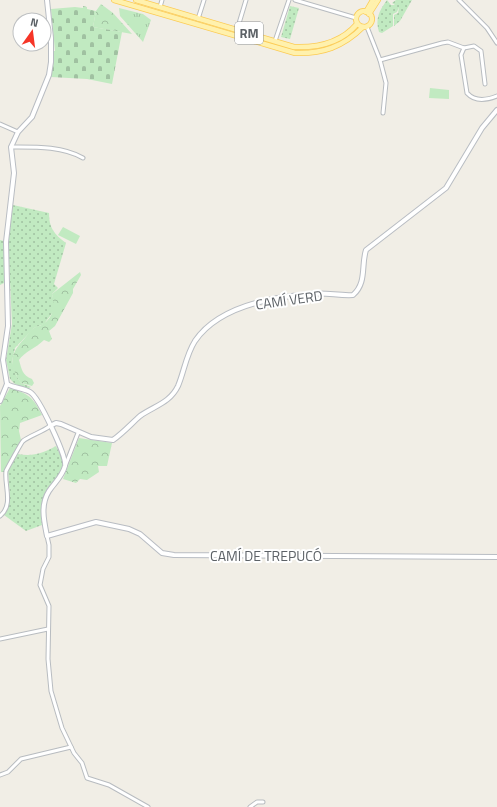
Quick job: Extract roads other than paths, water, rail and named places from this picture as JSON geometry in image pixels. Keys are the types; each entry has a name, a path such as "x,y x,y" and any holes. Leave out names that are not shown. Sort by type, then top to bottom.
{"main road":[{"name":"RM","path":"114,0 294,53 318,52 335,48 365,27"},
{"name":"RM","path":"136,0 294,46 322,46 344,36 357,24"},
{"path":"368,13 373,0"},
{"path":"368,13 378,0"},
{"path":"360,13 368,13 372,19 365,27 357,24 356,18 360,13"}],"street":[{"path":"0,401 7,384 3,360 8,326 6,242 14,173 12,147 18,132 32,117 46,82 51,62 50,19 47,0"},
{"path":"160,7 162,0"},
{"path":"198,18 204,0"},
{"path":"237,30 246,0"},
{"path":"275,41 289,0"},
{"path":"295,0 356,18"},
{"path":"459,0 487,28 497,42"},
{"path":"365,27 380,60 386,83 383,113"},
{"path":"380,60 448,42 464,48 474,46 481,50 485,84"},
{"path":"464,48 461,55 467,93 470,97 480,100 489,100 497,96"},
{"name":"CAMÍ VERD","path":"50,426 56,423 61,424 78,433 103,440 113,440 141,416 163,404 172,396 178,386 189,352 195,341 204,330 226,316 251,305 303,295 324,293 353,295 358,291 363,277 366,250 446,188 482,128 497,110"},
{"path":"0,124 18,132"},
{"path":"12,147 57,149 83,158"},
{"path":"7,384 31,392 38,401 66,464"},
{"path":"0,516 3,514 8,500 6,473 18,448 23,441 50,426"},
{"path":"78,433 60,479 45,499 43,510 49,545 49,557 43,569 40,585 49,606 48,629 51,691 58,716 71,747 82,763 87,778 109,785 148,807"},
{"name":"CAMÍ DE TREPUCÓ","path":"47,536 96,522 129,529 140,534 162,553 174,555 497,557"},
{"path":"0,639 48,629"},
{"path":"0,775 8,772 21,759 71,747"},
{"path":"250,807 257,802 263,802"}]}
